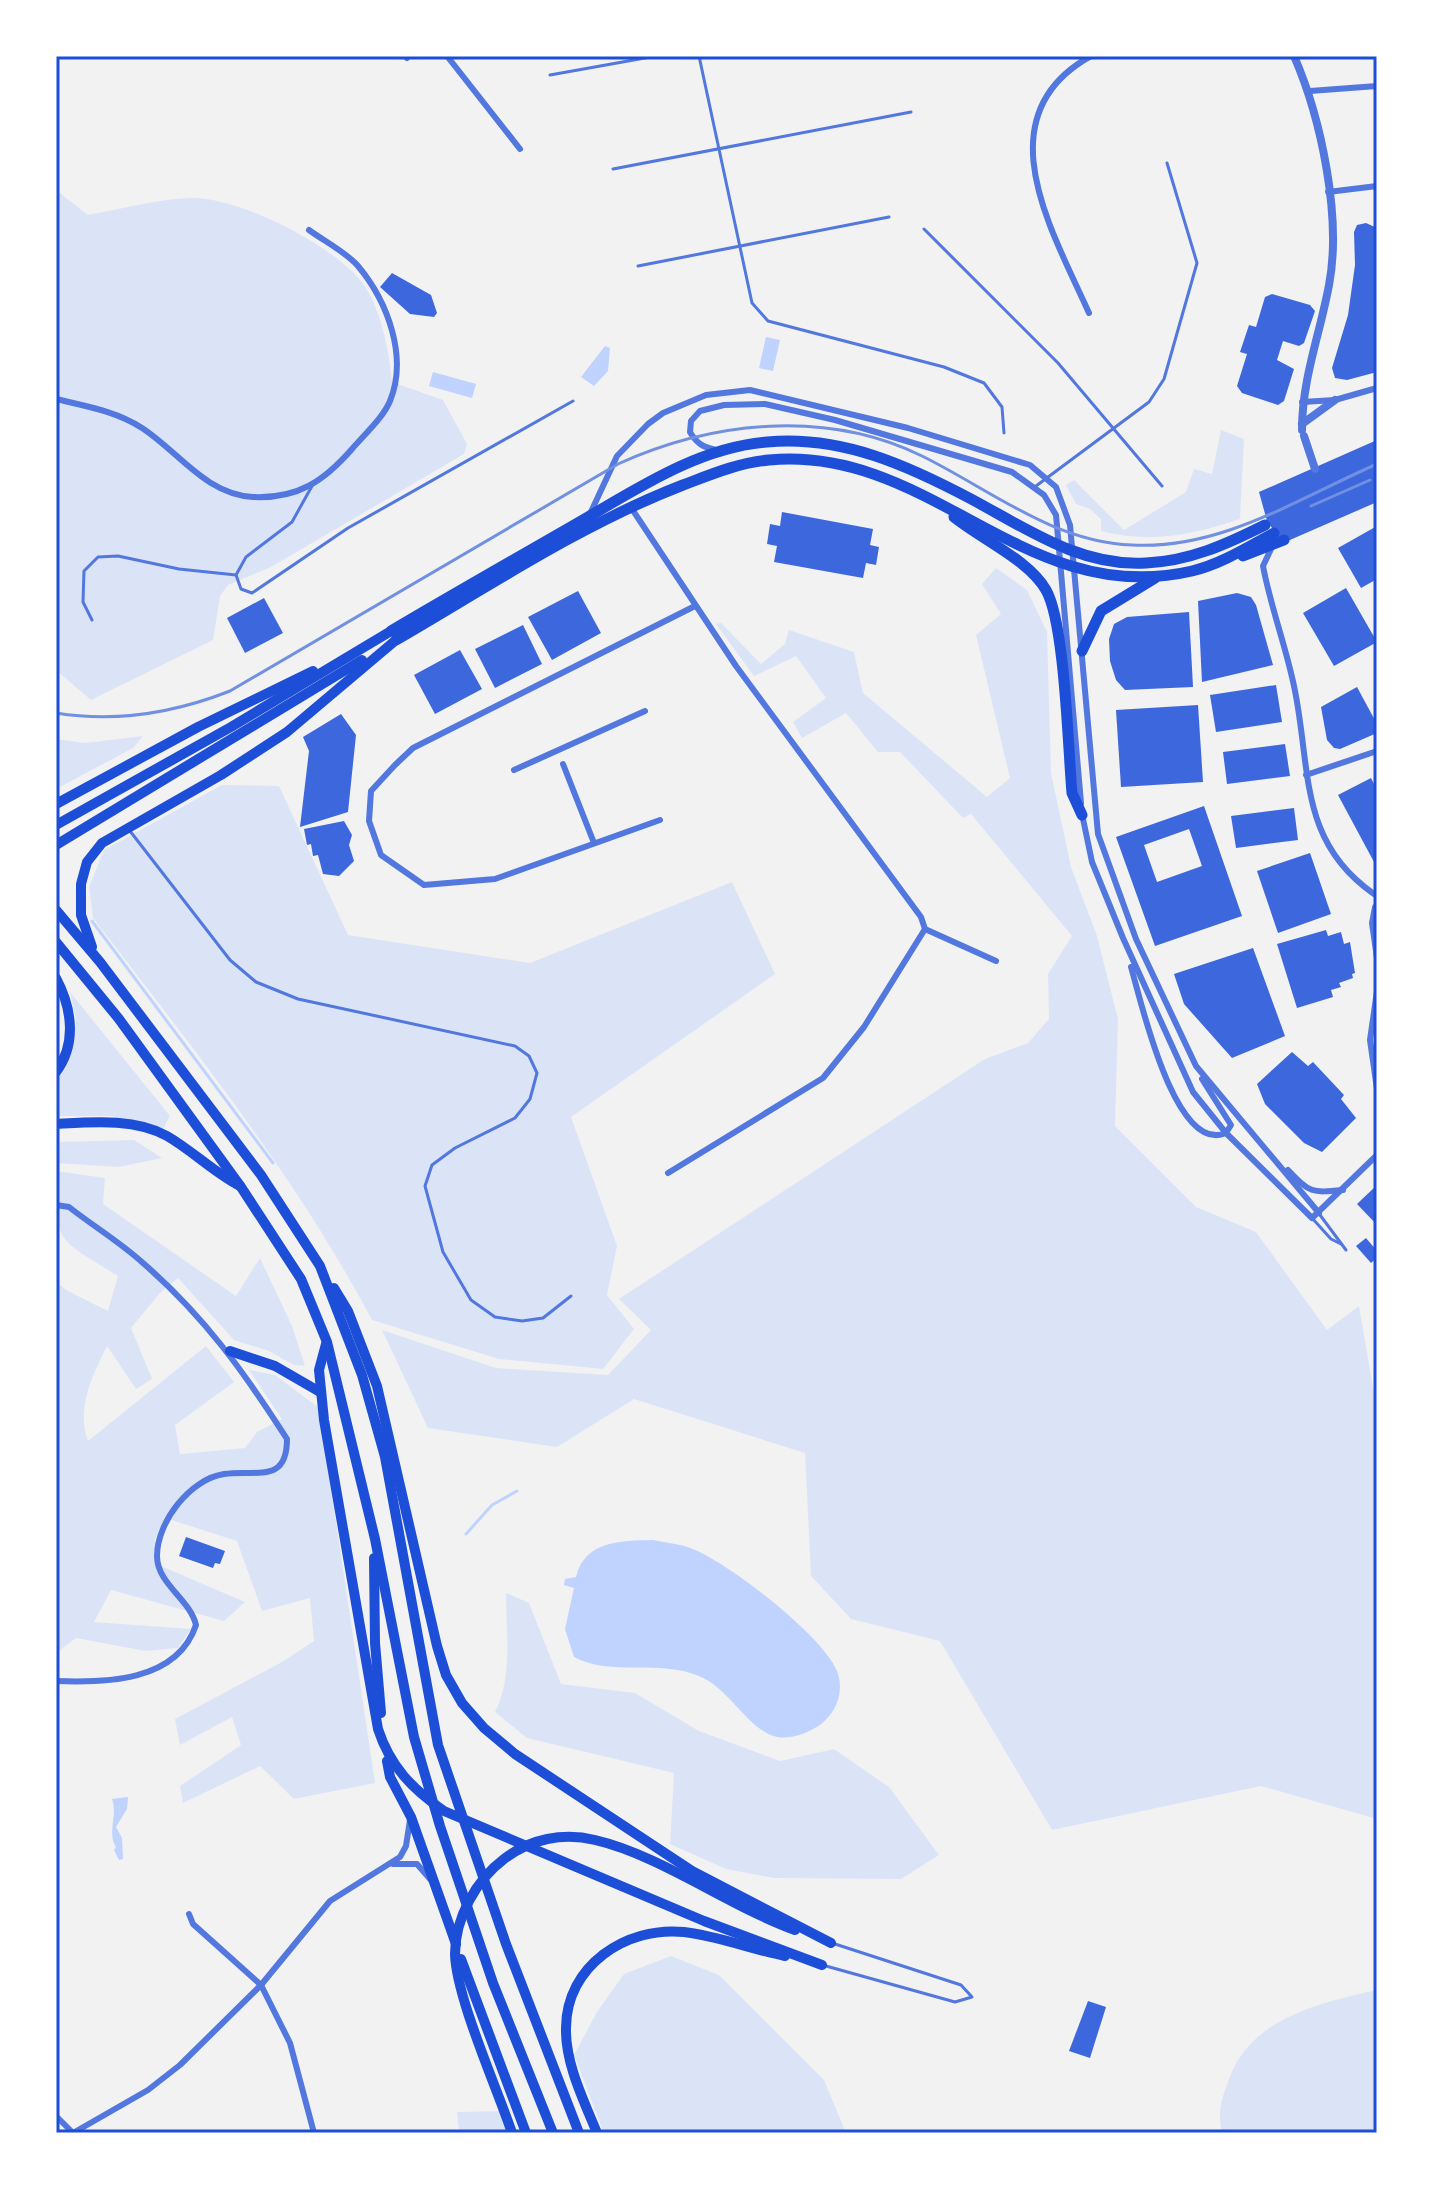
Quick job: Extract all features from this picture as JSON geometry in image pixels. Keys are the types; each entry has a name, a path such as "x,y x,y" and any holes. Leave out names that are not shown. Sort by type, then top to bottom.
{"highway":[{"path":"393,635 677,468 741,446 810,442 859,449 904,465 1041,539 1098,560 1144,564 1173,561 1275,533"},
{"path":"393,635 630,506 725,467 770,460 818,459 857,466 926,495 1037,555 1073,568 1114,576 1159,576 1192,571 1246,556 1275,533"},
{"path":"926,495 984,541 1011,556 1045,588 1058,641 1072,793 1082,815"},
{"path":"1082,651 1101,611 1159,576"}],"main road":[{"path":"56,804 198,727 393,635"},
{"path":"56,825 393,635"},
{"path":"100,962 81,915 81,884 87,862 102,843 287,732 393,635"},
{"path":"59,843 393,635"},
{"path":"56,910 100,962 261,1175 348,1311 377,1386 437,1646 462,1703 515,1754 692,1871 831,1943"},
{"path":"56,942 119,1019 241,1187 301,1279 327,1342 375,1539 414,1737 440,1826 493,1983 553,2133"},
{"path":"56,978 66,998 70,1034 65,1060 56,1072"},
{"path":"56,1124 105,1122 152,1130 168,1137 212,1171 241,1187"},
{"path":"320,1266 362,1375 385,1457 438,1745 501,1930 579,2133"},
{"path":"327,1342 319,1370 324,1420 378,1729 395,1769 444,1811 644,1896 822,1965"},
{"path":"230,1351 275,1366 320,1392"},
{"path":"375,1539 372,1587 383,1733 390,1777 411,1817 526,2133"},
{"path":"512,2133 471,2016 455,1954 462,1918 477,1887 495,1866 513,1853 550,1837 577,1837 612,1845 774,1922 831,1943"},
{"path":"597,2133 570,2057 565,2027 574,1990 595,1960 625,1939 682,1932 822,1965"}],"street":[{"path":"447,56 520,149"},
{"path":"1089,313 1037,198 1033,145 1037,120 1054,87 1068,72 1091,56"},
{"path":"1294,56 1310,91 1333,234 1330,281 1302,402 1303,430 1315,469"},
{"path":"1310,91 1377,86"},
{"path":"1328,192 1377,186"},
{"path":"56,399 129,420 209,484 231,494 255,497 312,486 328,475 389,404 399,369 393,336 377,297 357,265 309,230"},
{"path":"1302,402 1335,400 1377,388"},
{"path":"589,517 617,456 648,424 681,404 706,395 731,391 770,392 974,446 1030,465 1048,479 1063,499 1070,525 1101,846 1136,939 1196,1066 1228,1117 1231,1125 1226,1133 1217,1137 1204,1133 1182,1110 1164,1074 1123,938"},
{"path":"1303,430 1335,400"},
{"path":"741,446 716,450 701,446 690,432 694,416 700,411 724,405 765,404 946,452 1012,472 1036,486 1051,505 1057,526 1082,815 1092,862 1181,1070 1193,1092 1226,1133 1312,1218 1377,1155"},
{"path":"630,506 695,606 921,917 925,929 915,950 864,1027 823,1078 668,1173"},
{"path":"1275,533 1263,566 1296,696 1314,812 1331,851 1353,879 1376,893 1372,923 1377,958"},
{"path":"660,820 495,879 424,885 381,855 369,821 371,791 413,748 695,606"},
{"path":"514,770 645,711"},
{"path":"1306,775 1377,751"},
{"path":"563,764 594,843"},
{"path":"925,929 996,961"},
{"path":"1377,991 1370,1040 1377,1089"},
{"path":"1196,1066 1319,1213"},
{"path":"1271,1156 1306,1190 1314,1193 1343,1190"},
{"path":"56,1205 69,1207 142,1261 230,1351 287,1439 287,1454 282,1465 270,1473 222,1474 206,1480 184,1497 161,1534 156,1554 159,1568 193,1613 196,1625 185,1645 142,1675 121,1680 56,1681"},
{"path":"56,2116 73,2133 148,2090 180,2065 261,1985 330,1901 393,1864 406,1846 411,1817"},
{"path":"393,1864 417,1864 434,1885"},
{"path":"189,1914 193,1924 261,1985 290,2043 314,2133"},
{"path":"181,1922 193,1924"}],"lane":[{"path":"550,75 656,56"},
{"path":"699,56 752,303 768,321 944,367 984,383 1002,407 1004,433"},
{"path":"613,169 911,112"},
{"path":"1036,486 1149,402 1164,379 1195,276 1195,251 1167,163"},
{"path":"638,266 889,217"},
{"path":"924,229 1031,336 1116,428 1162,486"},
{"path":"312,486 292,522 246,557 236,575 241,589 252,593 348,528 573,401"},
{"path":"92,620 83,602 84,571 98,557 118,556 179,569 236,575"},
{"path":"558,751 563,764"},
{"path":"128,828 230,960 256,982 298,999 515,1046 529,1056 537,1073 530,1099 515,1118 455,1148 432,1165 425,1186 443,1252 471,1300 495,1317 522,1321 543,1318 571,1296"},
{"path":"1319,1213 1346,1250"},
{"path":"1312,1218 1331,1239 1341,1244"},
{"path":"822,1965 955,2002 972,1997 961,1985 831,1943"}],"shaded area":[{"path":"56,190 88,215 165,200 211,200 262,216 315,244 357,276 369,293 385,336 392,382 443,400 467,444 464,454 271,567 228,585 220,596 213,640 91,700 56,670"},
{"path":"1221,430 1244,439 1240,519 1171,536 1119,535 1101,531 1101,519 1090,509 1076,504 1066,485 1074,480 1124,530 1186,492 1194,469 1212,474"},
{"path":"996,568 1027,590 1047,632 1051,773 1071,867 1097,936 1118,1019 1115,1126 1196,1207 1256,1232 1327,1330 1359,1306 1377,1411 1377,1819 1261,1786 1052,1830 940,1641 851,1619 811,1576 805,1453 634,1399 557,1447 428,1428 382,1330 496,1368 608,1375 651,1330 619,1299 985,1059 1028,1043 1049,1019 1048,974 1072,936 971,814 963,818 900,752 878,752 846,713 802,738 793,722 826,698 796,656 754,676 716,624 721,623 761,664 785,644 789,630 854,652 863,693 987,797 1010,778 976,635 1001,614 982,584"},
{"path":"143,736 133,748 56,789 56,739 85,743"},
{"path":"222,785 279,786 348,935 530,963 732,882 775,974 571,1117 617,1246 607,1295 634,1329 603,1369 499,1359 372,1320 342,1266 276,1163 93,918 89,887 104,850"},
{"path":"70,992 170,1116 163,1129 112,1116 56,1116 56,1082 72,1051 76,1020"},
{"path":"134,1140 162,1158 119,1167 56,1163 56,1142"},
{"path":"56,1171 105,1178 103,1204 236,1296 260,1258 292,1326 305,1366 294,1365 269,1351 234,1340 178,1278 160,1293 131,1328 152,1379 136,1389 107,1346 87,1393 85,1429 88,1441 206,1346 234,1382 175,1425 180,1454 245,1448 257,1432 282,1419 249,1370 275,1375 319,1408 375,1783 294,1799 260,1766 183,1803 180,1786 241,1745 232,1717 180,1745 175,1719 282,1662 314,1641 310,1598 262,1611 237,1541 165,1518 155,1540 154,1563 245,1602 224,1621 111,1590 94,1622 191,1629 178,1648 146,1651 76,1638 56,1653 56,1282 108,1311 118,1276 82,1254 64,1237 57,1214"},
{"path":"506,1593 529,1603 561,1684 635,1693 699,1731 780,1761 834,1749 889,1787 939,1855 901,1879 774,1878 726,1869 670,1844 674,1773 527,1738 495,1712 506,1669"},
{"path":"671,1956 719,1975 824,2080 846,2133 604,2133 574,2055 597,2012 624,1974"},
{"path":"1377,1990 1377,2133 1222,2133 1220,2112 1226,2086 1239,2058 1253,2041 1290,2016"},
{"path":"501,2111 508,2133 459,2133 457,2112"}],"water":[{"path":"766,337 780,340 773,371 759,368"},
{"path":"605,346 610,348 608,371 594,386 581,377"},
{"path":"433,372 476,384 472,398 429,386"},
{"path":"653,1540 685,1546 711,1558 774,1603 814,1639 828,1656 839,1679 838,1701 826,1720 798,1735 785,1738 774,1736 755,1725 720,1689 699,1676 668,1669 604,1666 574,1657 565,1629 574,1588 564,1585 565,1579 576,1577 587,1556 596,1549 617,1542"},
{"path":"128,1797 127,1809 116,1827 122,1838 123,1859 119,1860 112,1836 112,1799"}],"building":[{"path":"1366,223 1377,228 1377,372 1347,380 1335,378 1332,368 1348,315 1355,265 1354,232 1357,225"},
{"path":"392,273 431,295 437,313 434,317 410,314 380,287"},
{"path":"1272,294 1310,305 1315,311 1304,343 1299,346 1283,341 1277,360 1294,369 1284,401 1278,405 1242,393 1237,386 1247,354 1240,352 1249,325 1256,327 1265,297"},
{"path":"1377,440 1377,502 1283,543 1267,521 1259,492"},
{"path":"782,512 873,529 870,545 879,547 876,565 866,563 863,578 774,562 777,546 767,544 770,524 780,526"},
{"path":"1377,526 1377,579 1361,588 1338,548"},
{"path":"1346,588 1377,642 1334,666 1303,613"},
{"path":"578,591 601,633 552,660 528,617"},
{"path":"1237,593 1251,597 1256,605 1273,665 1202,682 1198,601"},
{"path":"264,598 283,633 245,653 227,618"},
{"path":"1189,612 1193,687 1125,690 1116,680 1110,661 1109,639 1114,624 1127,617"},
{"path":"523,625 542,664 495,688 475,649"},
{"path":"460,650 482,689 435,714 414,675"},
{"path":"1276,685 1282,722 1216,732 1210,695"},
{"path":"1357,687 1377,724 1377,733 1340,749 1334,748 1327,740 1321,707"},
{"path":"1198,705 1203,782 1121,787 1116,710"},
{"path":"341,714 356,735 348,812 300,827 309,751 303,737"},
{"path":"1285,744 1290,776 1227,784 1223,752"},
{"path":"1371,778 1377,790 1374,862 1338,795"},
{"path":"1204,806 1242,916 1155,946 1116,837","holes":["1189,829 1202,866 1157,882 1144,845"]},
{"path":"1294,808 1298,840 1236,848 1231,816"},
{"path":"344,821 352,835 349,845 354,861 339,876 323,874 318,855 313,856 311,844 307,845 304,829"},
{"path":"1310,853 1331,914 1278,933 1257,871"},
{"path":"1326,930 1328,936 1341,932 1344,944 1350,942 1355,973 1352,974 1353,978 1339,983 1341,987 1331,990 1333,997 1297,1008 1277,944"},
{"path":"1253,948 1285,1036 1232,1058 1184,1004 1174,974"},
{"path":"1292,1052 1308,1066 1313,1062 1344,1095 1341,1099 1356,1118 1322,1152 1304,1143 1265,1104 1257,1084"},
{"path":"1377,1185 1377,1225 1357,1204"},
{"path":"1366,1238 1377,1251 1377,1258 1371,1263 1356,1246"},
{"path":"186,1537 225,1551 220,1564 215,1563 213,1568 179,1556"},
{"path":"1088,2001 1106,2007 1090,2058 1069,2051"}],"waterway":[{"path":"92,921 273,1163"},
{"path":"466,1534 492,1505 517,1491"}],"railway":[{"path":"56,713 101,717 145,714 188,705 230,691 618,464 654,449 731,430 770,426 809,427 847,431 885,441 948,469 1049,524 1103,542 1132,545 1165,544 1228,531 1377,464"},
{"path":"1311,506 1370,480"}]}
